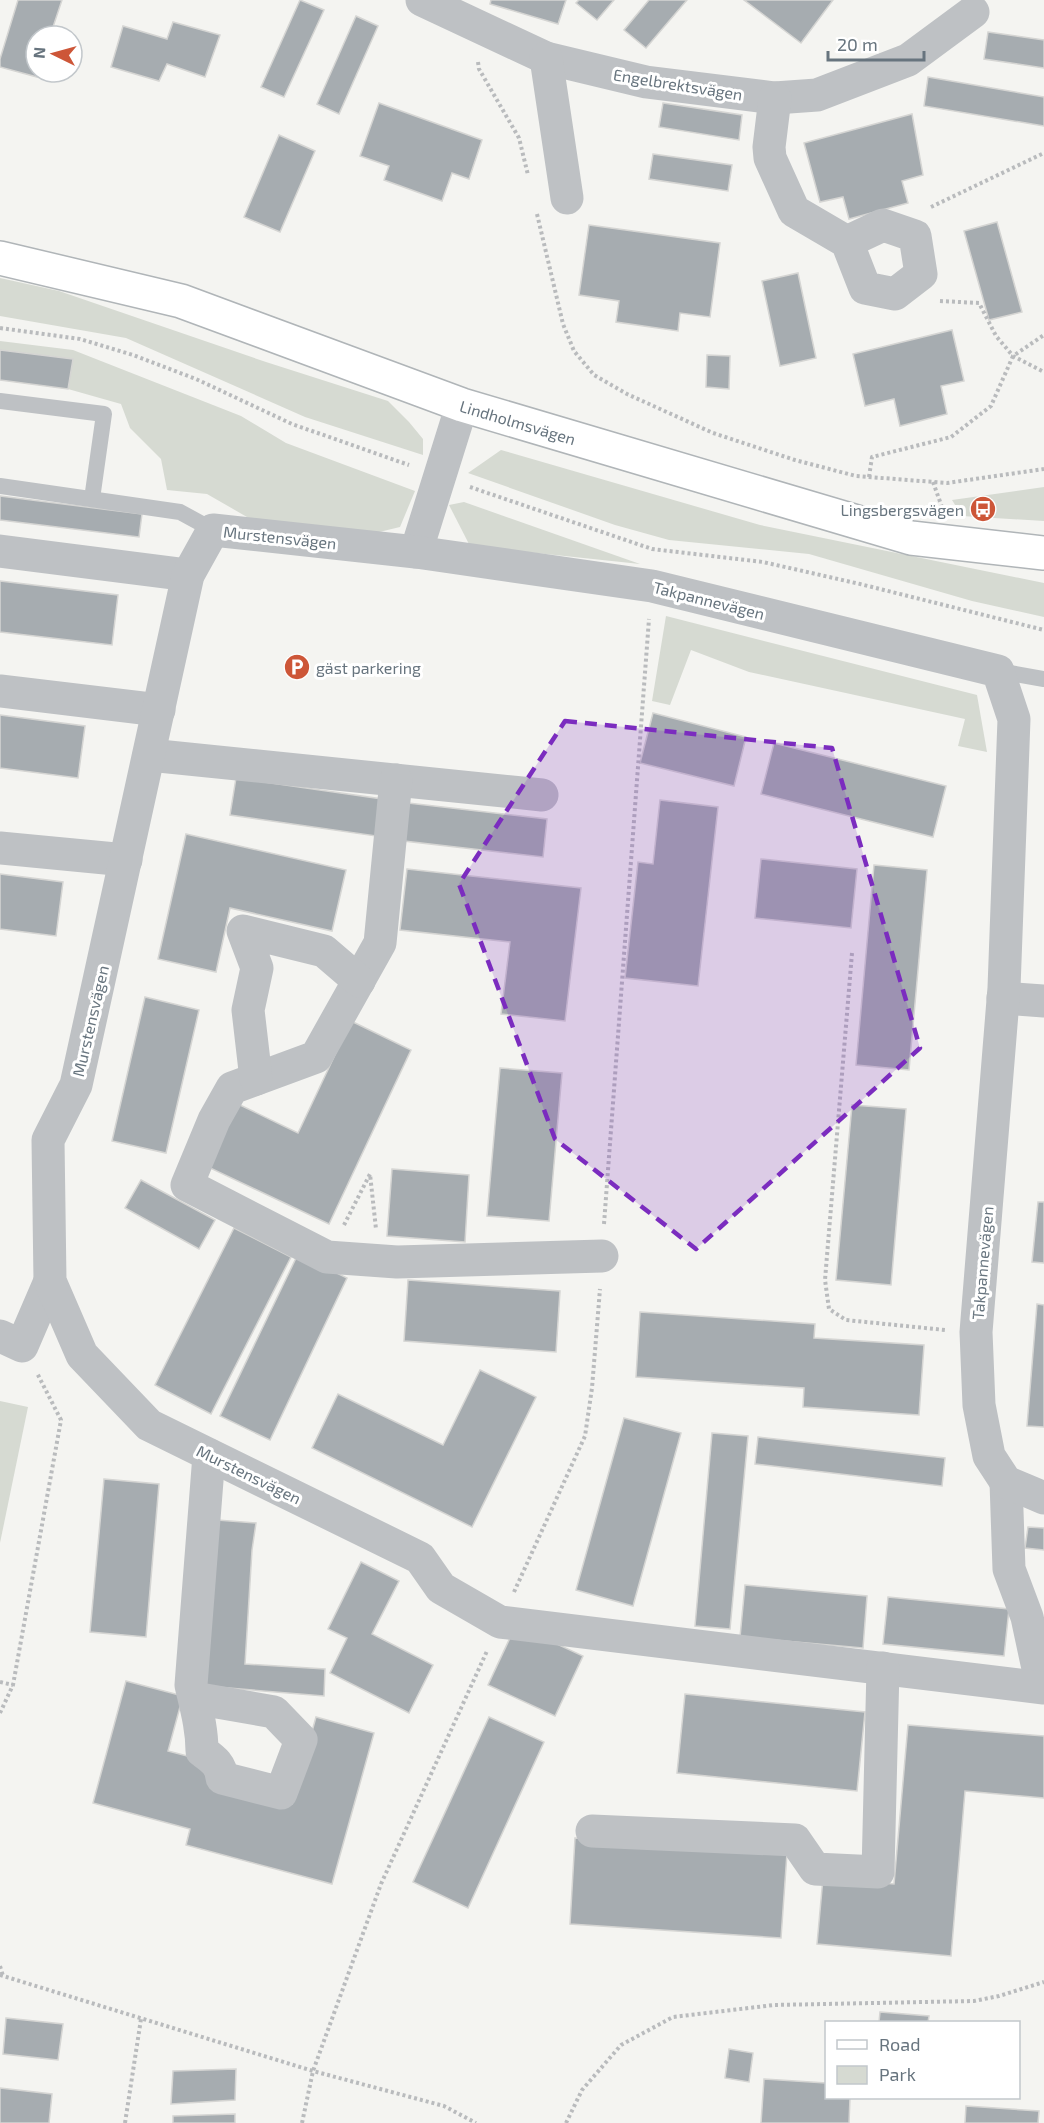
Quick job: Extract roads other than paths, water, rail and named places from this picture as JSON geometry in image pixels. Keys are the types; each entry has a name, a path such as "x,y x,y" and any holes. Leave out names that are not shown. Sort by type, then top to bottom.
{"main road":[{"name":"Lindholmsvägen","path":"0,258 181,301 462,405 911,538 1044,553"}],"street":[{"name":"Engelbrektsvägen","path":"422,0 479,13 546,58 646,82 775,98 817,95 908,60 973,12"},
{"path":"546,58 567,198"},
{"path":"775,98 769,147 770,158 794,211 847,242 865,288 895,294 921,274 915,236 884,225 847,242"},
{"path":"416,552 462,405"},
{"name":"Murstensvägen","path":"416,552 213,530 188,575 76,1085 48,1140 50,1281 82,1355 149,1425 420,1558 441,1588 500,1622 883,1668"},
{"path":"0,551 188,575"},
{"name":"Takpannevägen","path":"416,552 652,586 998,671 1014,719 1003,998 976,1332 980,1405 989,1456 1006,1482"},
{"path":"0,691 159,710"},
{"path":"149,755 542,795"},
{"path":"396,780 380,943 316,1057 232,1088 214,1120 187,1185 327,1257 397,1263 602,1256"},
{"path":"0,848 126,860"},
{"path":"256,1079 248,1010 257,968 243,931 324,951 359,981"},
{"path":"1003,998 1044,1001"},
{"path":"11,1341 50,1281"},
{"path":"194,1698 192,1685 209,1455"},
{"path":"592,1831 795,1840 815,1869 878,1872 883,1668 1043,1688 1027,1617 1009,1569 1006,1482 1044,1498"}],"lane":[{"path":"0,401 104,414 92,499"},
{"path":"0,486 180,512 213,530"},
{"name":"Takpannevägen","path":"998,671 1044,679"}],"place":[{"name":"Lingsbergsvägen","path":"983,509"},
{"name":"gäst parkering","path":"297,667"}]}
